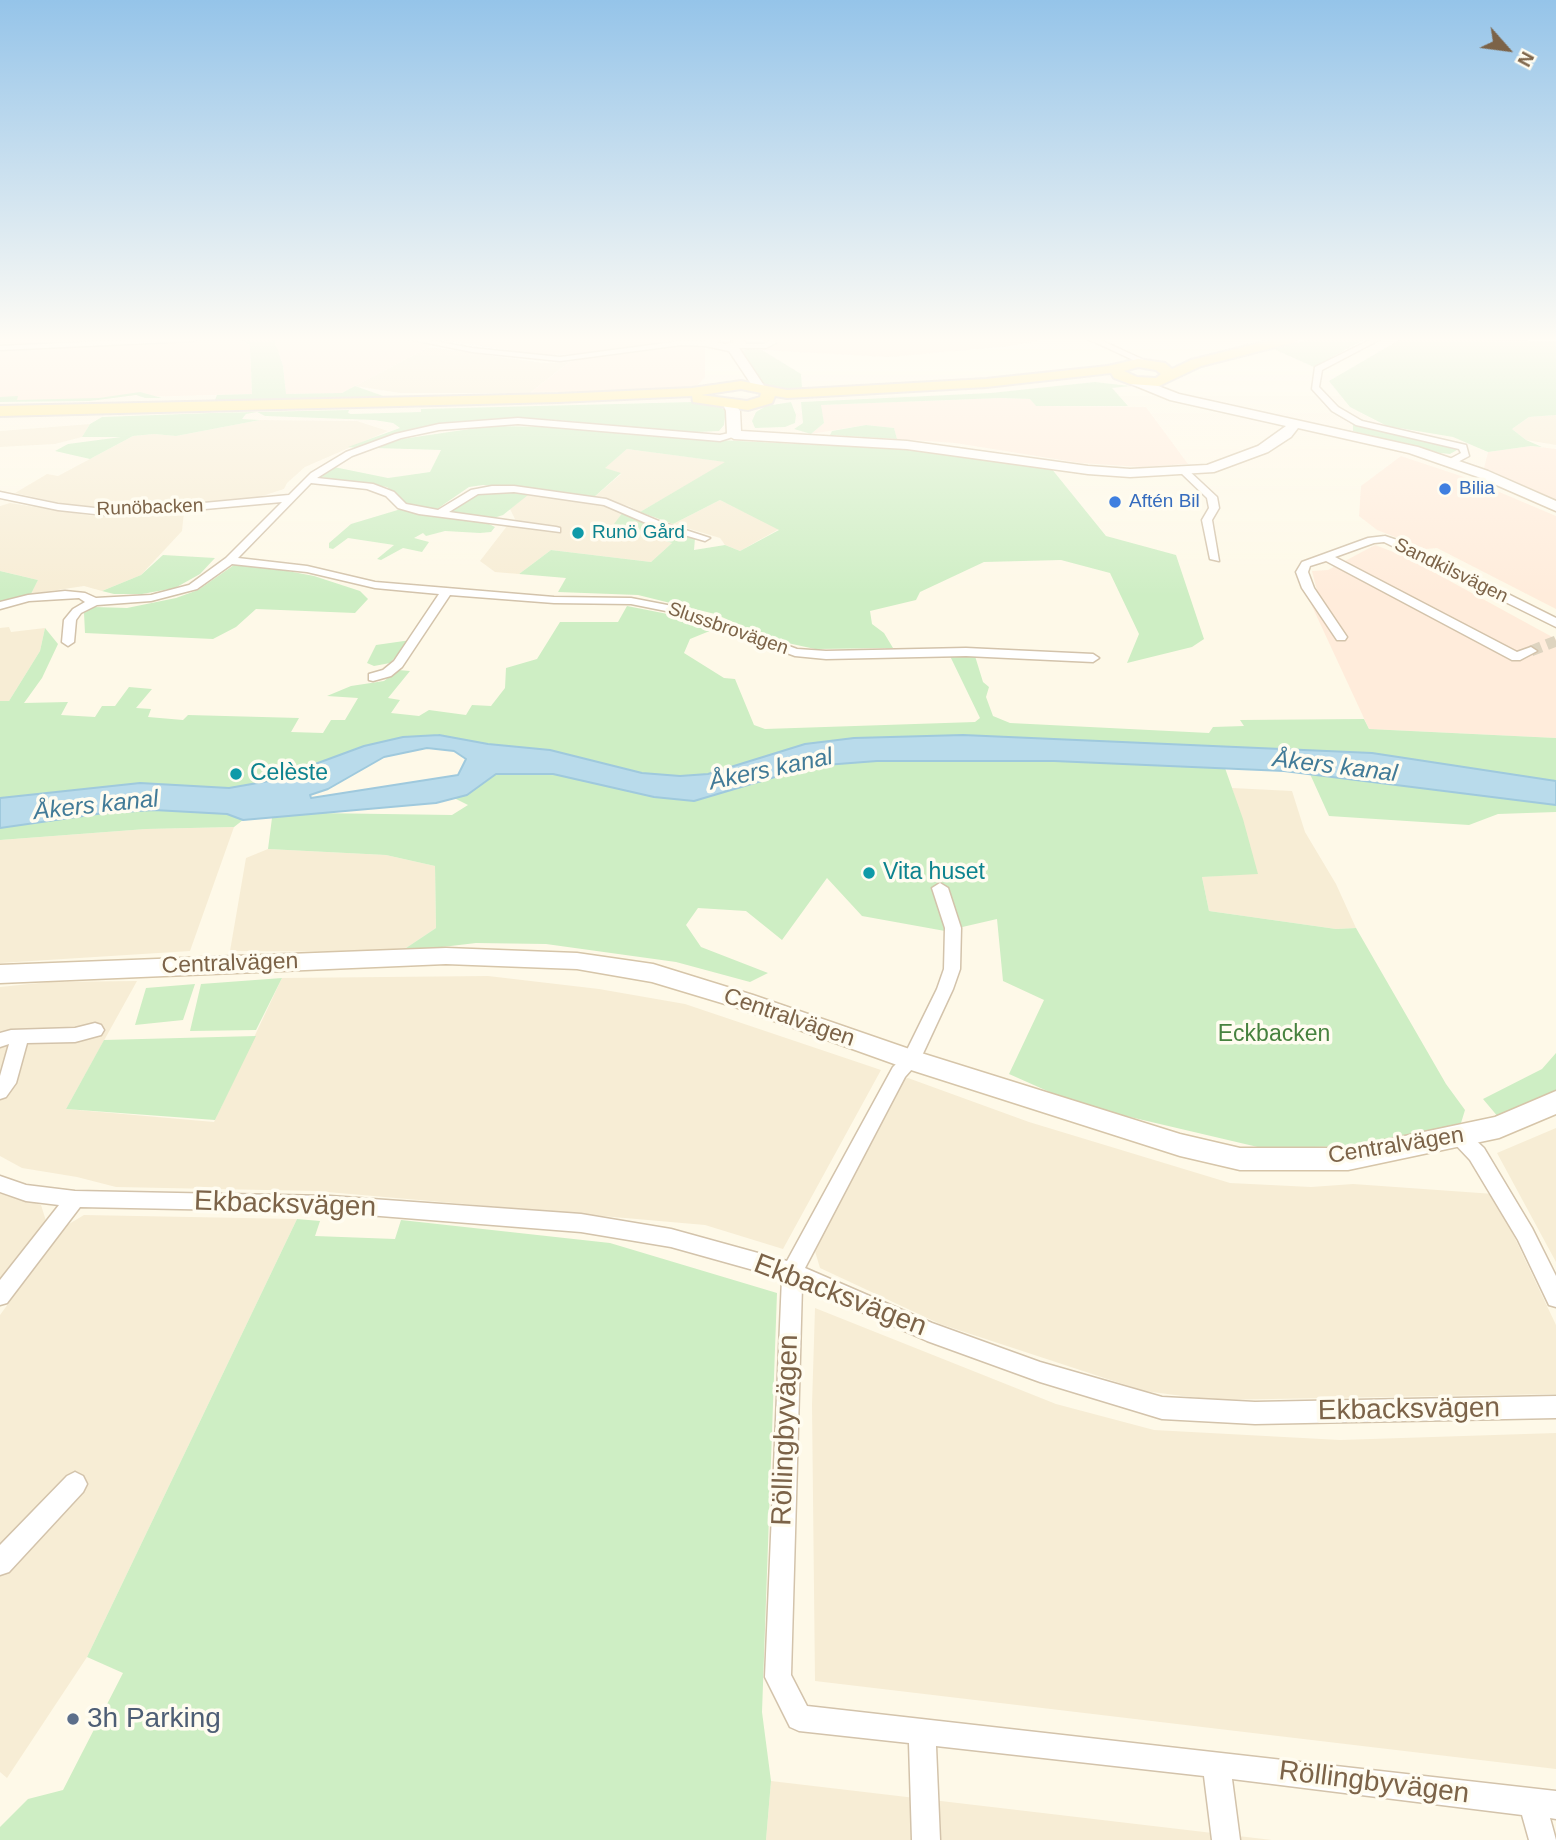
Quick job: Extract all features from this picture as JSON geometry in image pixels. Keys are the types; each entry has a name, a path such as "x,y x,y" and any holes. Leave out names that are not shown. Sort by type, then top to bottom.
{"street":[{"path":"68,642 71,620 77,611 94,602 151,598 192,587 230,560 289,498 331,463 377,442 458,425"},
{"path":"581,425 720,438 734,435 907,445 1088,470 1148,474 1209,468 1242,458 1273,442 1294,425"},
{"path":"734,425 734,435"},
{"path":"748,425 750,436"},
{"path":"1299,425 1413,450 1451,462 1556,507"},
{"path":"1371,425 1463,447 1466,454 1451,462"},
{"path":"1184,471 1212,497 1214,508 1207,520 1214,559"},
{"path":"308,480 369,486 390,494 402,506 439,514 556,530"},
{"path":"439,514 475,492 514,489 606,502 657,524 705,538"},
{"name":"Runöbacken","path":"0,495 58,508 104,512 186,508 289,498"},
{"path":"0,502 12,497"},
{"name":"Sandkilsvägen","path":"1342,637 1308,588 1302,572 1306,564 1372,540 1385,539 1402,545 1556,623"},
{"path":"1327,556 1516,657 1531,651"},
{"name":"Slussbrovägen","path":"230,560 307,569 375,585 554,600 631,601 684,611 795,652 826,655 966,652 1093,658"},
{"path":"373,677 387,673 398,664 447,590"},
{"path":"0,606 28,598 65,594 81,595 94,602"},
{"name":"Röllingbyvägen","path":"940,888 953,928 952,970 946,989 911,1060 899,1072 792,1272 778,1677 799,1718 1544,1803 1543,1840"},
{"name":"Centralvägen","path":"0,974 446,956 577,961 653,973 744,1001 911,1060 1180,1145 1240,1158 1348,1159 1499,1128 1556,1102"},
{"path":"0,1040 75,1035 95,1030"},
{"path":"0,1092 7,1083 20,1037"},
{"path":"1460,1137 1477,1154 1525,1234 1556,1298"},
{"name":"Ekbacksvägen","path":"0,1184 26,1193 75,1199 330,1204 581,1223 671,1238 792,1272 927,1331 1040,1372 1162,1408 1268,1412 1556,1407"},
{"path":"0,1296 75,1199"},
{"path":"0,1563 75,1484"},
{"path":"922,1733 926,1840"},
{"path":"1216,1764 1226,1840"}],"shaded area":[{"path":"89,425 82,437 55,444 0,447 0,431"},
{"path":"234,425 369,425 388,431 305,467 284,489 244,502 145,510 90,510 15,493 47,474 58,476 133,436 176,436"},
{"path":"822,425 1159,425 1188,464 1141,467 1080,463 955,443 897,439 894,428 866,425 811,434"},
{"path":"1518,425 1556,425 1556,445 1526,440 1512,429"},
{"path":"1531,446 1556,449 1556,500 1484,468 1488,452"},
{"path":"627,449 727,462 640,512 629,506 593,498 621,474 604,468"},
{"path":"1401,456 1464,477 1556,516 1556,609 1437,548 1426,549 1377,530 1359,516 1361,486"},
{"path":"529,493 609,506 623,512 615,524 672,543 651,562 551,550 519,574 495,572 480,561 507,526 550,532 557,529 517,523 510,509"},
{"path":"720,500 779,529 740,551 725,545 720,538 673,524"},
{"path":"10,503 100,517 184,512 182,531 141,575 102,591 84,586 31,594 38,580 0,571 0,506"},
{"path":"1375,545 1404,556 1556,639 1556,738 1369,729 1305,591 1317,591 1312,571 1328,570"},
{"path":"9,627 11,632 45,628 40,651 9,701 0,701 0,628"},
{"path":"1232,788 1292,791 1305,832 1336,884 1356,928 1336,929 1209,911 1202,877 1257,873"},
{"path":"234,827 190,951 0,963 0,840 146,829"},
{"path":"268,849 386,855 435,866 436,928 400,952 230,951 246,858"},
{"path":"488,976 599,989 685,1004 881,1070 783,1249 705,1225 316,1191 116,1187 22,1168 0,1156 0,987 49,982 137,981 66,1109 214,1122 282,978"},
{"path":"908,1078 1029,1122 1230,1183 1311,1187 1353,1184 1494,1194 1556,1325 1556,1394 1214,1400 1144,1391 940,1324 820,1268 814,1248 901,1079"},
{"path":"1556,1128 1556,1262 1497,1153"},
{"path":"0,1190 41,1205 47,1224 0,1281"},
{"path":"84,1215 297,1219 87,1657 7,1778 0,1772 0,1315 64,1227"},
{"path":"815,1308 1056,1404 1154,1430 1340,1440 1556,1433 1556,1769 815,1681 812,1405"},
{"path":"771,1781 1272,1840 766,1840"}],"green space":[{"path":"89,425 234,425 176,436 133,436 90,459 55,451 68,444 121,437 82,437"},
{"path":"396,425 452,425 424,428 356,448 348,447 400,428"},
{"path":"602,425 724,425 719,431 676,433"},
{"path":"754,425 790,425 785,427 755,428"},
{"path":"800,425 822,425 811,434 794,429"},
{"path":"866,425 894,428 897,439 830,435 832,431"},
{"path":"1353,425 1359,425 1443,443 1457,450 1450,454 1440,453 1353,431"},
{"path":"1385,425 1518,425 1512,429 1526,440 1542,447 1488,452 1453,437"},
{"path":"490,426 559,427 659,437 900,449 1051,468 1106,536 1176,555 1204,639 1192,647 1127,663 1139,634 1110,573 1061,560 984,562 920,592 916,600 870,611 872,624 884,633 893,648 815,649 774,640 715,614 638,595 558,592 566,578 519,574 551,550 651,562 672,543 614,524 623,512 695,538 694,550 725,545 740,551 779,530 720,500 673,524 640,512 725,462 627,449 605,468 621,473 593,498 483,485 469,487 437,509 408,505 387,487 320,477 334,467 388,478 430,472 441,450 375,448 402,439"},
{"path":"511,491 528,495 503,515 494,518 451,514 474,494"},
{"path":"401,509 485,522 495,527 491,532 480,533 445,531 426,536 423,533 414,538 429,542 422,552 403,548 381,560 377,559 394,545 348,538 333,549 329,548 329,543 351,524"},
{"path":"163,555 215,558 200,574 175,588 142,594 102,591 141,575"},
{"path":"251,564 314,576 360,591 368,599 355,613 256,609 236,627 213,639 85,633 84,613 94,607 127,608 176,598 198,590 234,565"},
{"path":"0,571 38,580 31,594 0,602"},
{"path":"627,606 688,618 717,628 690,639 684,653 724,678 735,679 754,725 765,729 975,722 980,718 950,656 975,656 983,682 989,687 986,697 993,716 1010,723 1209,733 1213,727 1244,726 1240,720 1364,719 1369,729 1556,738 1556,781 1372,753 963,735 854,738 805,744 708,774 680,776 642,773 550,750 488,744 439,735 403,737 364,746 269,781 229,788 140,783 0,798 0,701 9,701 40,651 45,628 58,644 42,678 24,703 68,702 61,715 95,717 102,706 115,706 129,687 152,689 136,708 151,709 148,717 183,720 188,715 299,718 291,732 323,733 331,720 345,720 358,698 327,696 351,686 384,681 398,670 410,671 388,698 400,700 391,713 419,716 429,710 466,715 472,705 491,706 505,688 506,668 537,659 560,622 618,622"},
{"path":"411,640 390,663 374,666 367,663 376,645"},
{"name":"Eckbacken","path":"877,761 1054,761 1225,768 1258,874 1202,877 1209,911 1336,929 1356,928 1446,1084 1465,1110 1461,1123 1364,1146 1262,1148 1079,1105 1009,1074 1044,1000 1003,981 997,919 945,931 862,916 827,878 782,940 746,911 698,908 686,925 701,947 768,973 750,982 676,962 546,944 476,943 400,952 436,928 435,866 386,855 268,849 272,818 316,813 452,815 468,805 454,798 467,795 496,774 553,774 654,797 812,766"},
{"path":"1310,774 1556,805 1556,812 1498,814 1469,825 1329,816"},
{"path":"153,810 227,814 243,820 234,827 146,829 0,840 0,828 103,813"},
{"path":"282,978 256,1030 190,1031 201,984"},
{"path":"195,984 183,1020 135,1025 146,988"},
{"path":"256,1036 215,1120 66,1109 104,1040"},
{"path":"1556,1053 1556,1092 1499,1118 1483,1099 1542,1069"},
{"path":"297,1219 320,1221 315,1236 395,1239 401,1220 610,1243 777,1293 762,1712 771,1781 766,1840 0,1840 0,1827 28,1799 63,1790 123,1673 87,1657"}],"water":[{"name":"Åkers kanal","path":"439,735 488,744 550,750 642,773 680,776 708,774 805,744 854,738 963,735 1372,753 1556,781 1556,805 1284,771 1054,761 877,761 812,766 694,801 654,797 553,774 496,774 467,795 436,803 243,820 227,814 154,810 104,813 0,828 0,798 140,783 229,788 269,781 364,746 403,737","holes":["427,748 454,751 466,759 458,775 311,798 310,795 328,789 384,757"]}],"tunnel":[{"path":"1531,651 1556,641"}],"place":[{"name":"Bilia","path":"1445,489"},
{"name":"Aftén Bil","path":"1115,502"},
{"name":"Runö Gård","path":"578,533"},
{"name":"Celèste","path":"236,774"},
{"name":"Vita huset","path":"869,873"},
{"name":"3h Parking","path":"73,1719"}]}
